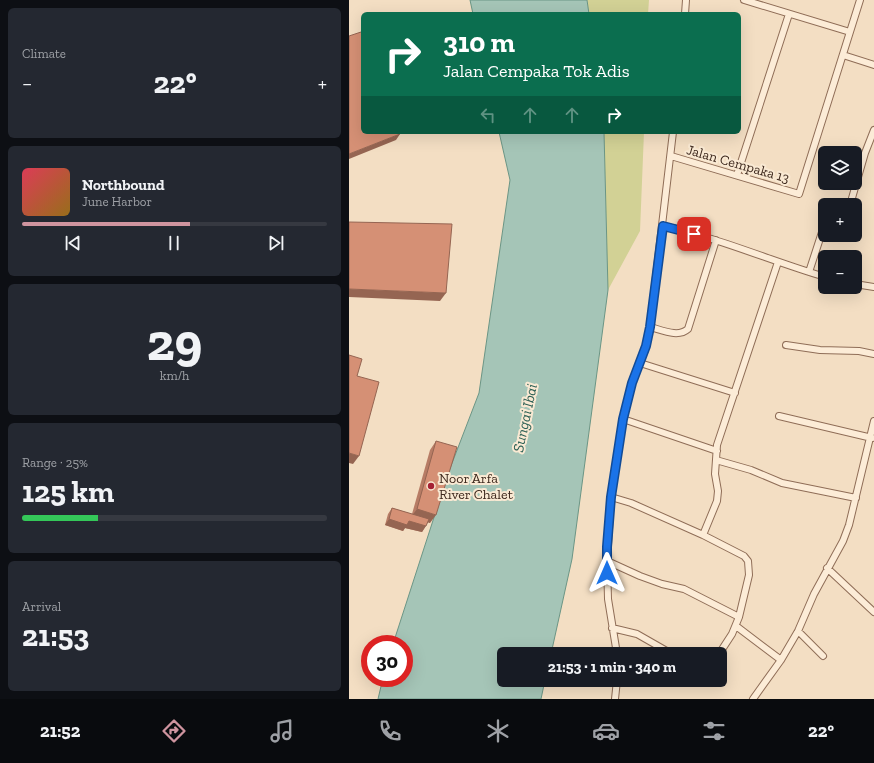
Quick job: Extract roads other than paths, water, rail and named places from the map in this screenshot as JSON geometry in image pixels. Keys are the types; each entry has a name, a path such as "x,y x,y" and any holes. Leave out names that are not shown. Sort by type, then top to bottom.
{"street":[{"path":"685,12 686,0"},
{"path":"744,0 850,32"},
{"path":"860,0 843,55 874,65"},
{"path":"737,175 789,14"},
{"name":"Jalan Cempaka 13","path":"671,156 799,194 843,55"},
{"path":"852,198 865,153 874,130"},
{"path":"616,647 608,599 607,561 611,497 623,419 632,383 644,354 650,327 673,134"},
{"path":"663,226 715,240 787,266 818,275"},
{"path":"650,327 679,334 688,329 715,240"},
{"path":"809,272 819,242"},
{"path":"703,535 717,501 718,491 715,474 717,445 778,262"},
{"path":"862,285 874,287"},
{"path":"786,345 820,350 859,351 874,354"},
{"path":"640,363 735,393"},
{"path":"779,416 872,438"},
{"path":"623,419 717,451"},
{"path":"753,699 781,660 798,631 814,594 847,531 872,438 874,421"},
{"path":"716,460 751,470 782,482 857,498"},
{"path":"611,497 631,503 703,535 744,556 748,561 749,576 739,617 736,626 723,647"},
{"path":"607,561 640,576 668,586 684,589 739,617"},
{"path":"827,568 873,610"},
{"path":"736,626 781,660"},
{"path":"612,628 637,634 660,647"},
{"path":"798,631 823,656"},
{"path":"615,699 616,687"}],"water":[{"path":"470,0 587,0 589,12 473,12"},
{"name":"Sungai Ibai","path":"499,134 604,134 608,290 572,559 553,647 497,647 497,687 544,687 541,699 378,699 381,687 413,687 413,635 396,635 449,471 479,393 510,180"}],"place":[{"name":"Noor Arfa River Chalet","path":"431,486"}]}
